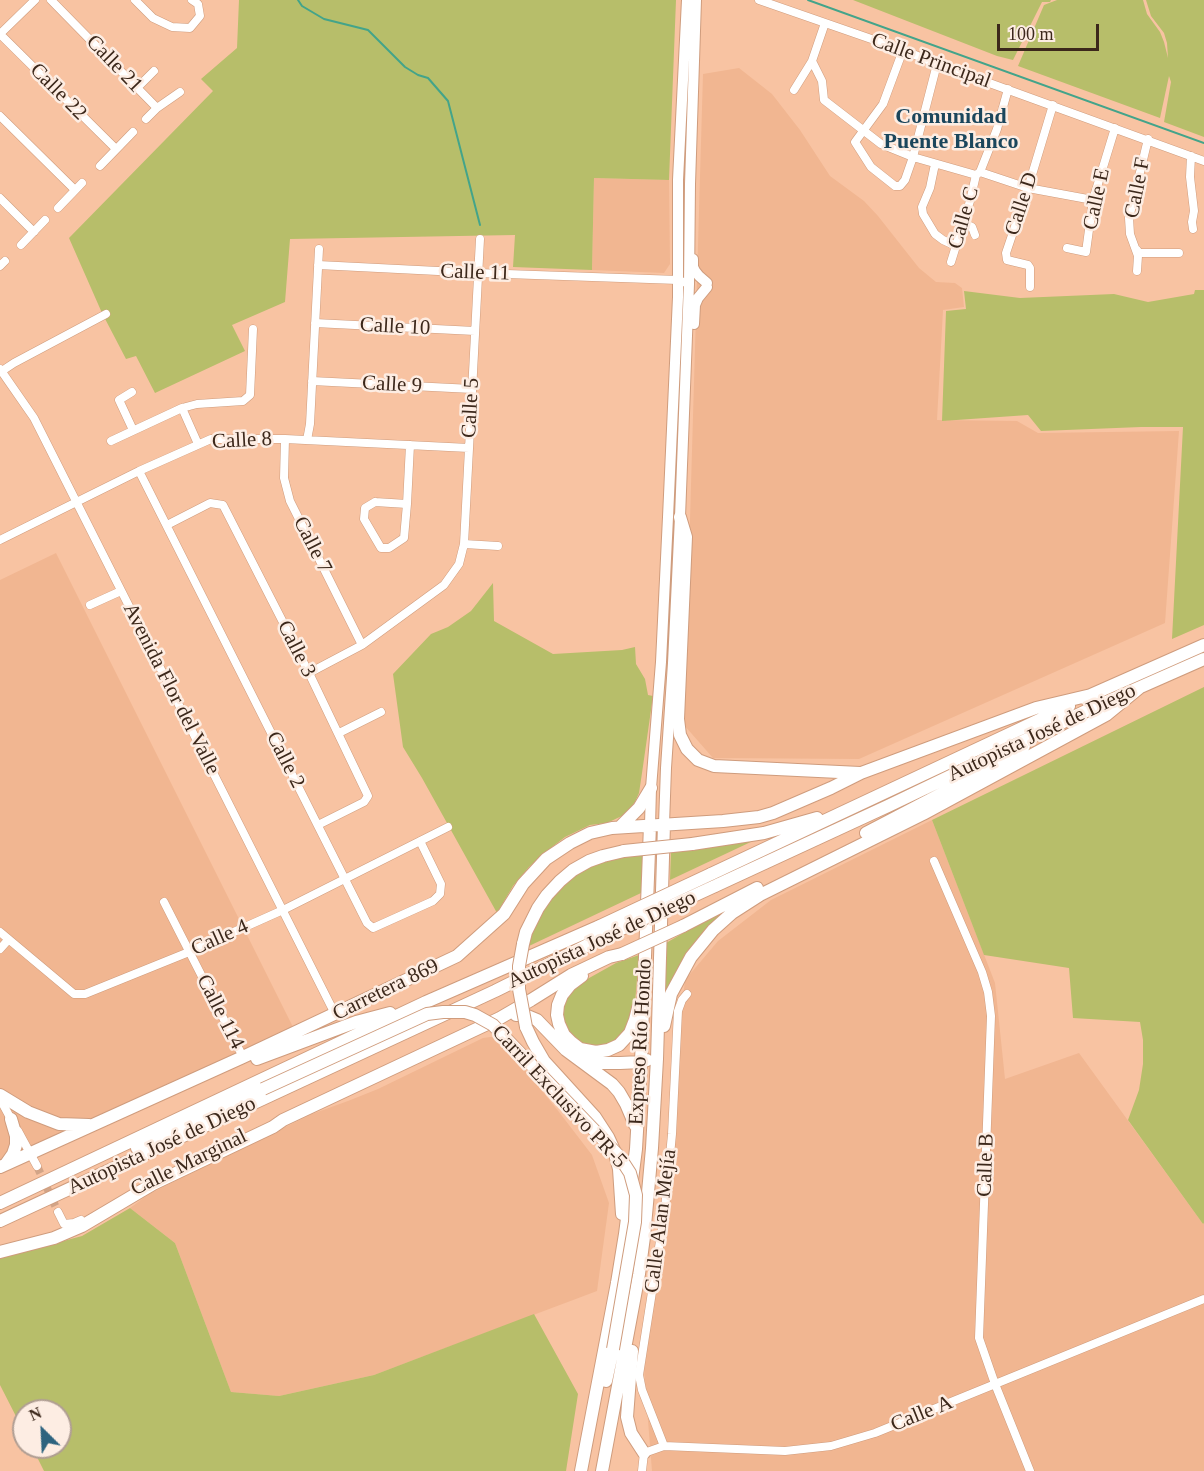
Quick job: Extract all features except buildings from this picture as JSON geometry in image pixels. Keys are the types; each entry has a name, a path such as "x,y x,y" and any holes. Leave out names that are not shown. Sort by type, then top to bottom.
{"highway":[{"path":"680,517 686,537 678,719 687,749 698,760 714,766 861,773"},
{"name":"Autopista José de Diego","path":"713,880 847,810 1091,695 1204,645"},
{"name":"Autopista José de Diego","path":"0,1203 426,1002 602,932 1204,659"},
{"path":"580,1060 603,1063 641,1062 657,1055 669,1003 676,984 697,949 732,913 760,895 932,810 1106,716 1138,687"},
{"name":"Carretera 869","path":"3,1166 243,1057 457,956 504,914 523,884 546,859 590,833 607,828 759,817 831,788 861,773 1036,708 1091,695"},
{"path":"644,986 639,995 633,1026 627,1037 619,1044 603,1052 590,1052 575,1046 564,1035 557,1014 559,1000 565,990 579,978 622,954 844,846 1008,759 1044,732"},
{"path":"620,827 639,808 651,788"},
{"path":"625,1234 620,1175 612,1144 595,1117 544,1061 526,1027 519,989 519,966 526,932 538,908 547,895 573,870 603,856 624,851 764,833 847,810"},
{"name":"Expreso Río Hondo","path":"602,1471 644,1237 657,1055 664,824"},
{"name":"Expreso Río Hondo","path":"581,1471 625,1234 636,1149 650,825"},
{"name":"Autopista José de Diego","path":"0,1221 495,991 602,932"},
{"name":"Calle Marginal","path":"0,1250 95,1219 153,1184 500,1018 571,975 609,957 622,954"},
{"path":"144,1102 180,1091 281,1049 356,1022 426,1002"},
{"name":"Carril Exclusivo PR-5","path":"111,1160 427,1014 465,1012 476,1015 493,1025 619,1156 630,1173 634,1185 635,1222 589,1471"},
{"path":"500,1018 525,1015 537,1020 566,1050 606,1078 619,1092 637,1130"},
{"path":"0,1097 28,1112 59,1124 93,1125"},
{"path":"3,1166 13,1154 16,1145 11,1119"},
{"path":"61,1193 111,1160"},
{"path":"52,1179 111,1160"},
{"path":"639,1274 627,1417 631,1433 644,1453"}],"main road":[{"path":"664,824 680,517 686,344 678,180 687,0"},
{"path":"650,825 683,282 689,249 696,0"},
{"path":"686,344 693,340 695,305 707,285 693,267 693,254 689,249"},
{"path":"667,551 672,558 671,612 675,624"}],"street":[{"path":"0,34 35,0"},
{"name":"Calle 21","path":"51,0 157,108 180,92"},
{"path":"135,0 153,18 172,27 190,28 200,16 198,4 192,0"},
{"name":"Calle Principal","path":"759,0 903,50 1204,161"},
{"path":"794,90 812,61 825,23"},
{"name":"Calle 22","path":"0,34 116,149"},
{"path":"903,50 883,104 855,142 871,167 895,186 900,186 905,180 913,157 937,64"},
{"path":"812,61 822,81 824,100 881,144 935,164 1028,188 1093,200"},
{"path":"137,88 154,70"},
{"name":"Calle C","path":"951,262 978,174 997,129 1008,89"},
{"name":"Calle D","path":"1030,287 1028,265 1007,260 1006,253 1053,105"},
{"path":"146,119 157,108"},
{"path":"0,116 75,190"},
{"name":"Calle E","path":"1067,248 1086,252 1093,200 1115,128"},
{"path":"100,166 133,132"},
{"name":"Calle F","path":"1137,271 1138,256 1130,234 1129,218 1148,139"},
{"path":"1191,156 1193,229"},
{"path":"935,164 930,188 922,207 923,214 935,234 957,246"},
{"path":"58,208 82,183"},
{"path":"0,198 34,232"},
{"path":"21,245 45,220"},
{"path":"963,223 972,227 975,235"},
{"name":"Calle 5","path":"309,673 362,645 444,585 459,564 464,544 480,239"},
{"path":"1136,248 1139,253 1179,253"},
{"path":"308,440 319,249"},
{"name":"Calle 11","path":"318,265 683,282"},
{"path":"1,370 106,315"},
{"name":"Calle 10","path":"315,323 475,331"},
{"path":"111,441 182,408 197,404 243,400 250,395 253,329"},
{"name":"Avenida Flor del Valle","path":"1,370 34,418 335,1014"},
{"name":"Calle 9","path":"312,381 472,389"},
{"path":"132,392 119,400 133,430"},
{"path":"182,408 198,444"},
{"name":"Calle 8","path":"0,540 139,471 211,439 285,439 469,448"},
{"name":"Calle 7","path":"285,439 284,478 290,501 362,645"},
{"path":"407,504 375,502 365,508 364,519 381,548 389,548 404,538 407,504 410,445"},
{"name":"Calle 2","path":"139,471 367,923 373,928 433,901 440,894 441,884 420,841"},
{"name":"Calle 3","path":"166,525 210,503 223,505 309,673 368,796 364,802 318,825"},
{"path":"464,544 498,546"},
{"path":"90,605 121,591"},
{"path":"339,733 381,712"},
{"name":"Calle 4","path":"0,932 74,994 85,994 189,952 282,910 448,827"},
{"name":"Calle B","path":"934,861 982,972 991,1016 979,1338 1030,1471"},
{"name":"Calle 114","path":"164,902 243,1057"},
{"path":"0,948 9,940"},
{"name":"Calle Alan Mejía","path":"664,1446 642,1390 639,1375 666,1198 672,1134 678,1011 687,994"},
{"path":"0,1097 37,1166"},
{"path":"58,1212 65,1228"},
{"name":"Calle A","path":"644,1453 664,1446 785,1451 831,1446 875,1433 1204,1299"},
{"path":"642,1471 644,1453"}],"shaded area":[{"path":"739,68 772,94 800,130 830,176 864,201 919,268 936,282 955,283 962,288 964,307 943,310 937,420 1017,421 1038,433 1179,431 1165,623 859,759 713,758 684,725 703,74"},
{"path":"594,178 669,180 670,264 664,273 592,270"},
{"path":"56,553 293,1027 0,1166 0,580"},
{"path":"932,820 995,983 1005,1079 1079,1053 1204,1223 1204,1471 652,1471 644,1370 669,1206 678,1043 685,980 718,941 771,900"},
{"path":"498,1036 592,1155 609,1203 597,1291 374,1375 279,1396 231,1392 175,1243 130,1208 149,1194 312,1114 378,1089 483,1038"}],"green space":[{"path":"239,0 676,0 669,180 594,178 592,270 513,267 515,235 290,239 285,302 232,325 245,351 155,393 136,356 126,359 102,313 69,238 213,91 201,79 237,48"},
{"path":"853,0 1051,0 1042,2 1013,60 997,56"},
{"path":"1057,0 1143,0 1147,14 1160,32 1168,58 1164,33 1151,16 1146,0 1204,0 1204,137 1164,122 1171,82 1169,76 1160,118 1018,66 1044,5"},
{"path":"1195,290 1204,290 1204,625 1172,639 1183,427 1041,431 1028,415 942,421 946,311 966,309 964,291 1020,298 1114,294 1148,302 1194,294"},
{"path":"493,583 494,621 553,654 622,650 635,647 636,664 645,679 648,695 653,696 639,793 635,802 626,814 607,823 590,825 565,837 552,847 529,867 513,886 497,913 403,747 393,674 431,634 448,627 471,611"},
{"path":"1204,687 1203,1224 1128,1120 1139,1090 1143,1064 1140,1022 1073,1018 1069,968 984,955 932,820"},
{"path":"755,840 670,880 671,851"},
{"path":"644,854 641,893 529,946 535,923 552,897 570,878 591,865 619,856"},
{"path":"723,910 725,913 698,938 677,970 663,998 666,943"},
{"path":"639,955 635,1003 632,1018 624,1032 612,1043 596,1048 582,1045 565,1028 563,1006 566,998 582,982 616,963"},
{"path":"130,1208 175,1243 231,1392 279,1396 374,1375 534,1314 578,1394 566,1471 44,1471 38,1459 72,1459 72,1399 12,1399 12,1408 0,1385 0,1258 82,1236"}],"waterway":[{"path":"298,0 302,6 324,19 368,30 405,67 428,78 448,101 480,225"},
{"path":"808,0 1204,143"}],"tunnel":[{"path":"37,1166 58,1212"}],"district":[{"name":"Comunidad Puente Blanco","path":"951,130"}]}
